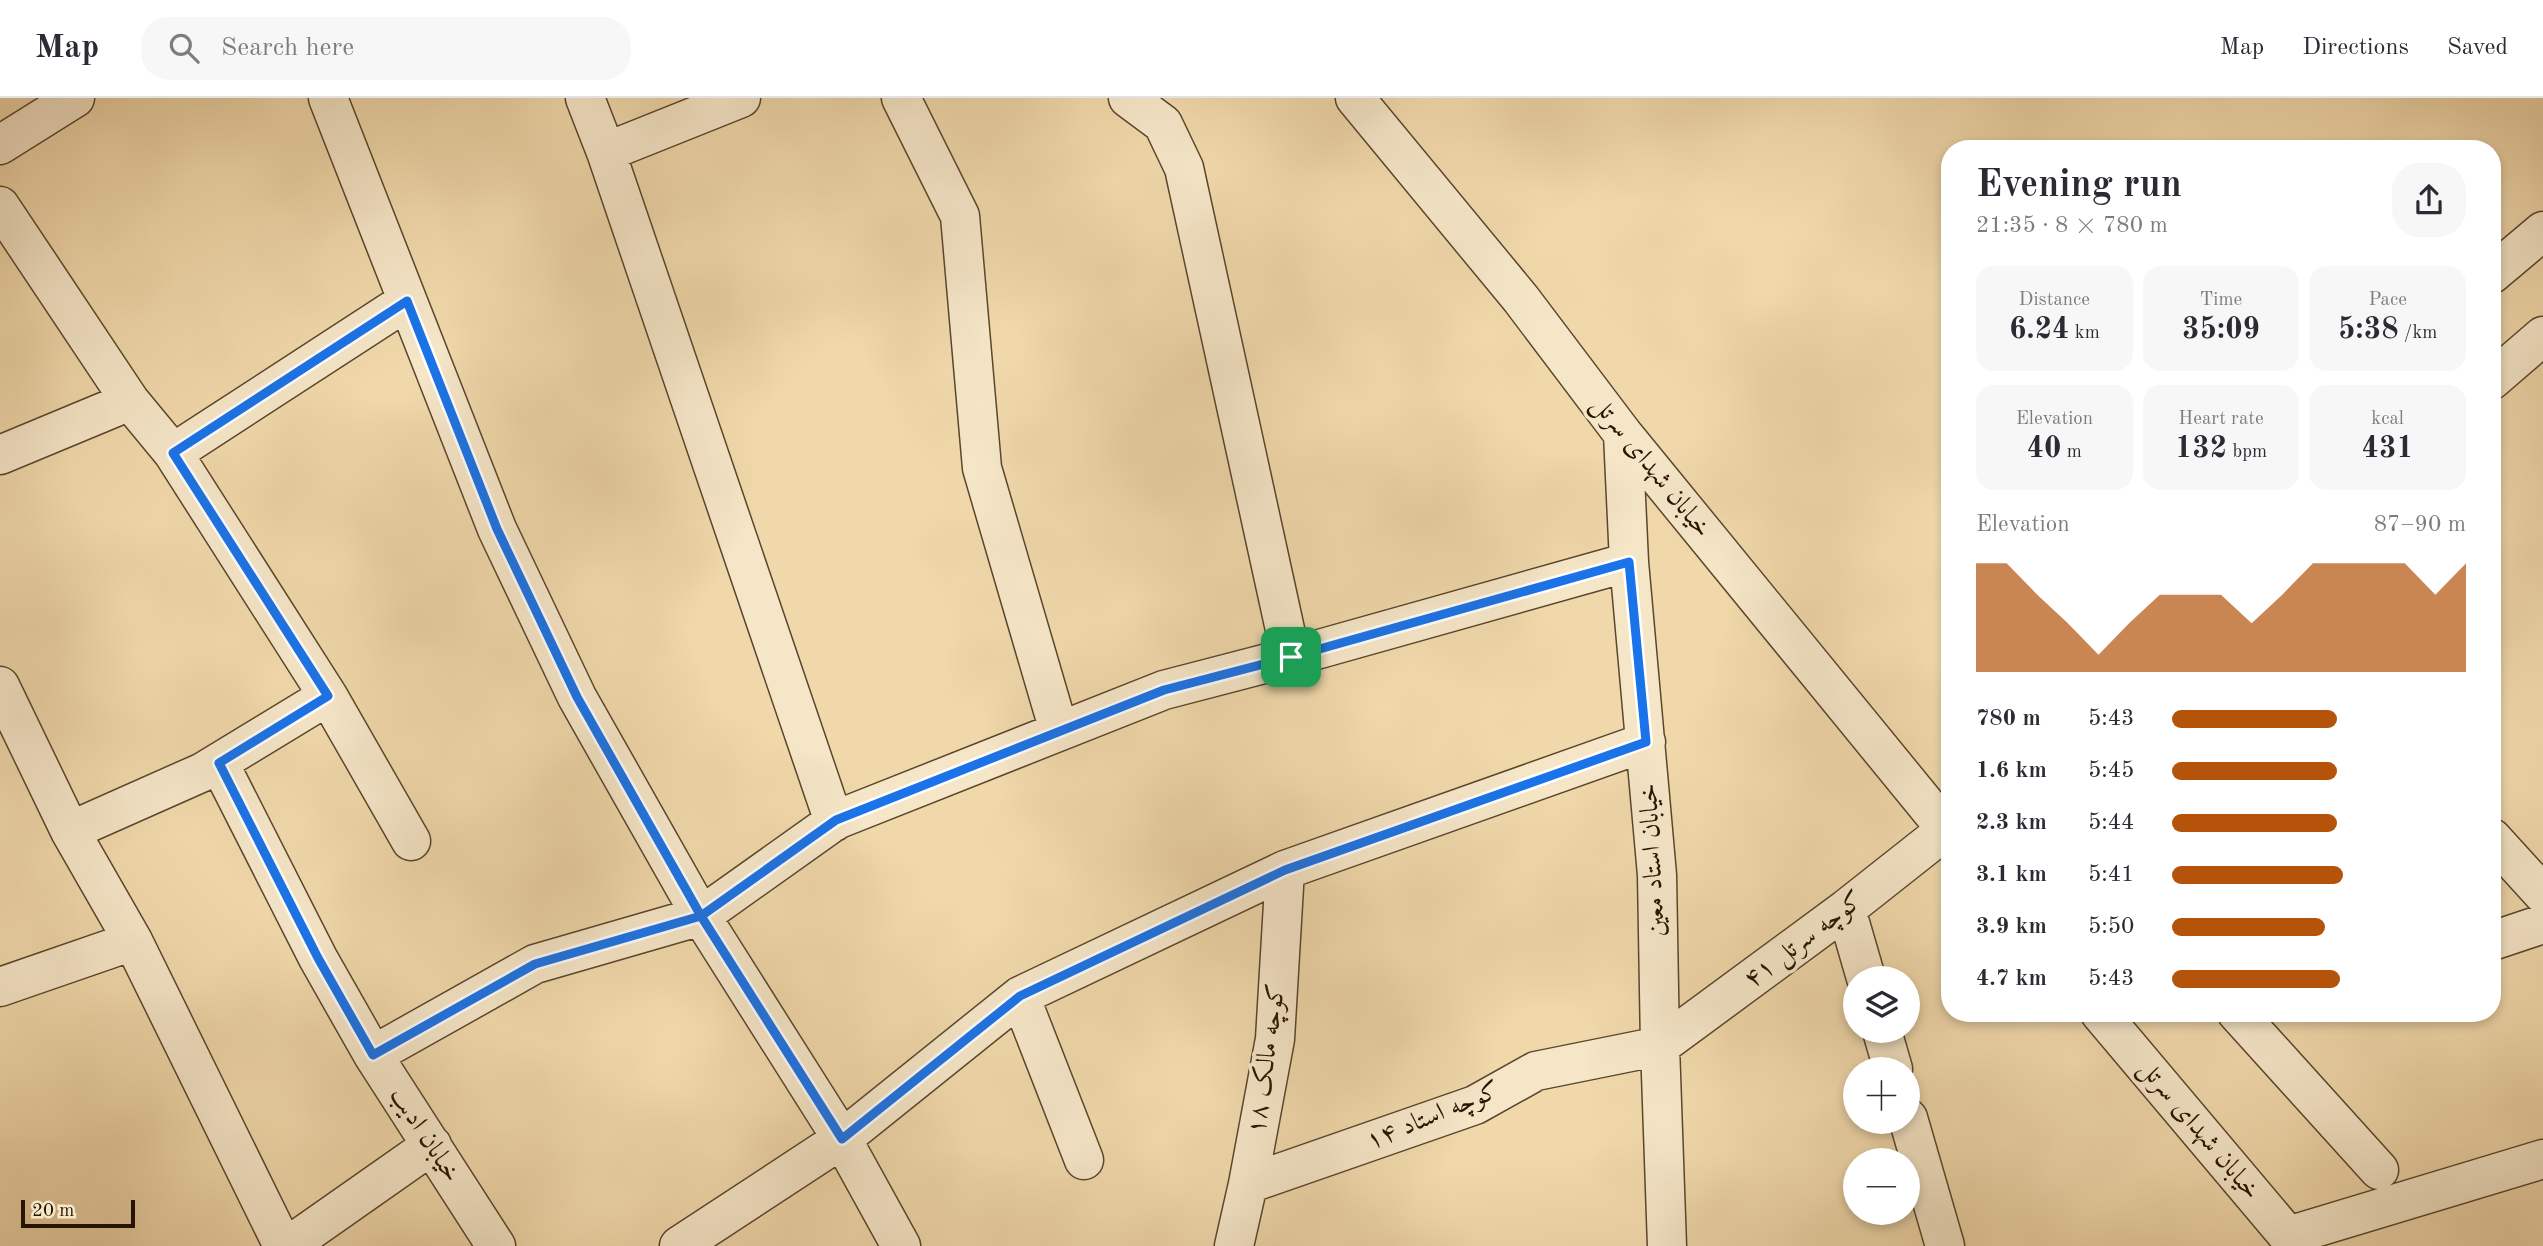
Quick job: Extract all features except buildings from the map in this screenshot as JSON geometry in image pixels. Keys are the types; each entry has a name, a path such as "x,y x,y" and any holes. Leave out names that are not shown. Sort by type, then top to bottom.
{"street":[{"path":"0,145 75,98"},
{"path":"328,98 497,529 577,697 701,916 842,1139 901,1246"},
{"path":"585,98 606,152 834,821"},
{"path":"606,152 741,98"},
{"path":"901,98 960,216 982,468 1059,731"},
{"path":"1128,98 1163,124 1184,168 1291,657"},
{"name":"خیابان شهدای سرتل","path":"1355,98 1521,299 1623,434 1941,823"},
{"path":"0,206 130,401 173,453 328,696 411,841"},
{"path":"2501,266 2543,231"},
{"path":"173,453 407,301"},
{"path":"2501,372 2543,336"},
{"path":"0,455 130,401"},
{"name":"خیابان استاد معین","path":"1623,434 1629,562 1657,875 1667,1246"},
{"path":"373,1055 535,964 701,916 834,821 1059,731 1164,690 1629,562"},
{"path":"0,686 70,831 133,941 285,1246 432,1145"},
{"path":"70,831 203,772 328,696"},
{"path":"679,1246 842,1139 1020,996 1285,870 1646,742"},
{"name":"خیابان ادیب","path":"219,763 318,958 373,1055 496,1246"},
{"name":"کوچه سرتل ۴۱","path":"1660,1046 1941,837"},
{"path":"2501,848 2543,894"},
{"name":"کوچه مالک ۱۸","path":"1234,1246 1275,1039 1285,870"},
{"path":"1846,909 1863,966"},
{"path":"2501,938 2543,924"},
{"path":"0,987 133,941"},
{"path":"1020,996 1084,1160"},
{"name":"خیابان شهدای سرتل","path":"2107,1022 2289,1241 2543,1159"},
{"path":"2258,1022 2379,1170"},
{"name":"کوچه استاد ۱۴","path":"1248,1184 1475,1105 1536,1071 1660,1046"},
{"path":"1913,1134 1945,1246"}],"route":[{"path":"1291,657 1164,690 836,820 701,916 577,697 497,529 407,301 173,453 328,696 219,763 318,958 373,1055 535,964 701,916 842,1139 1020,996 1285,870 1646,742 1629,562 1291,657"}]}
